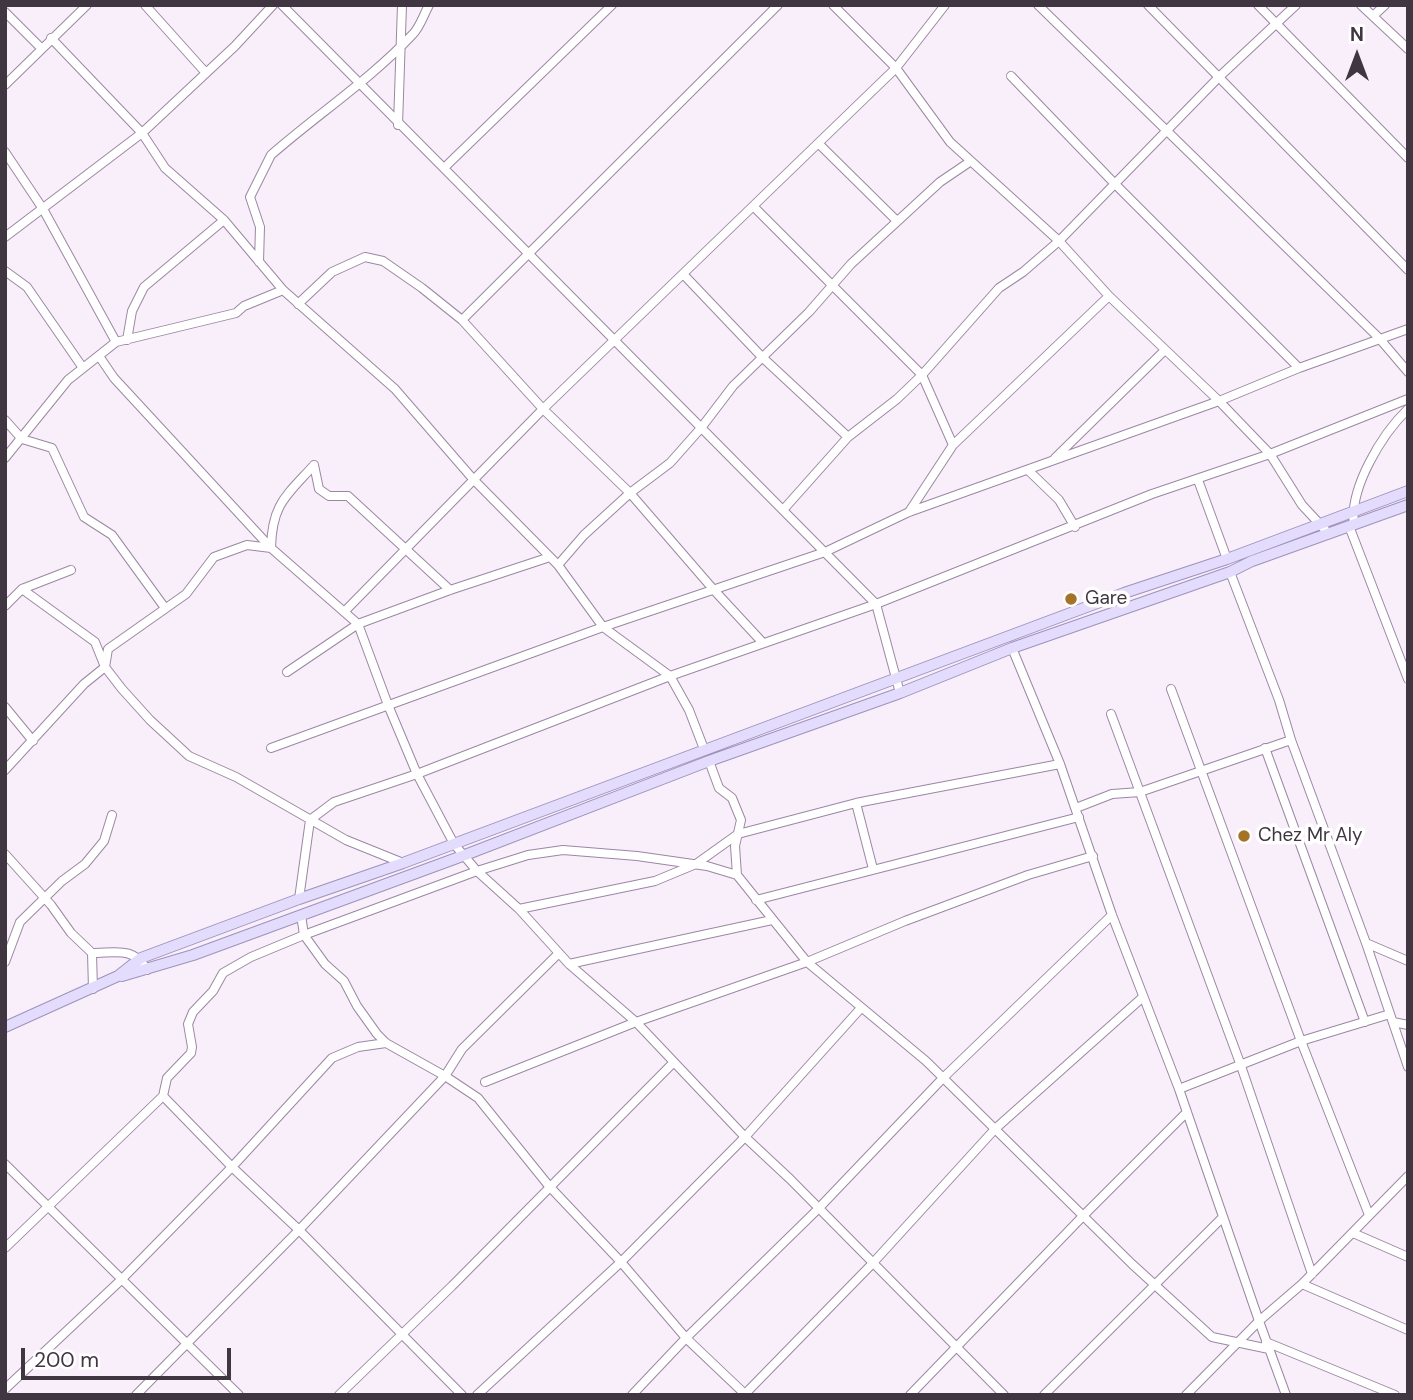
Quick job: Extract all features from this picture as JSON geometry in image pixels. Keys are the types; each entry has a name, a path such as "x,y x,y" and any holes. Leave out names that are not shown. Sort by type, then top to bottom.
{"main road":[{"path":"5,1027 93,989 118,976 141,958 403,863 1007,636 1227,559 1408,491"},
{"path":"118,976 147,970 302,915 709,761 900,693 1012,648 1230,572 1408,505"},
{"path":"1007,636 1012,648"}],"street":[{"path":"5,85 87,5"},
{"path":"145,5 206,73"},
{"path":"5,237 142,133 273,5"},
{"path":"282,5 398,125 444,168 876,604 900,693"},
{"path":"398,125 402,5"},
{"path":"259,262 260,228 250,197 266,162 321,113 359,85 415,33 429,5"},
{"path":"444,168 612,5"},
{"path":"462,320 778,5"},
{"path":"833,5 896,68 950,142 1059,241 1109,296 1219,401 1270,454 1303,505 1329,534"},
{"path":"344,612 543,408 896,68 946,5"},
{"path":"1038,5 1379,338 1408,372"},
{"path":"1148,5 1408,270"},
{"path":"1258,5 1408,158"},
{"path":"783,510 848,437 897,399 922,374 999,288 1023,272 1059,241 1219,77 1296,5"},
{"path":"1361,5 1408,49"},
{"path":"1373,16 1385,5"},
{"path":"5,12 41,48"},
{"path":"51,38 142,133 165,168 223,220 283,290 395,388 473,479 558,565 603,627 670,676 689,710 704,749"},
{"path":"1011,76 1299,368"},
{"path":"819,144 897,221"},
{"path":"5,152 43,209 116,342"},
{"path":"558,565 584,535 630,493 670,463 733,386 851,264 940,182 971,161"},
{"path":"754,207 922,374 953,445"},
{"path":"127,340 132,311 144,287 223,220"},
{"path":"298,304 332,272 365,257 383,261 422,288 462,320 543,408 630,493 763,643"},
{"path":"5,271 26,287 83,368"},
{"path":"683,274 762,357 848,437"},
{"path":"5,458 68,380 116,342 236,313 244,306 283,290"},
{"path":"909,512 953,445 1109,296"},
{"path":"271,748 603,627 825,552 909,512 1219,401 1408,328"},
{"path":"1052,460 1166,350"},
{"path":"99,356 114,378 271,548 358,624 417,774 454,844 569,964 636,1022 745,1137 1004,1395"},
{"path":"299,899 310,820 334,802 417,774 670,676 876,604 1075,527 1152,494 1270,454 1408,399"},
{"path":"1408,409 1395,421 1363,474 1352,511 1351,526 1408,679"},
{"path":"5,420 22,439 52,449 84,517 112,535 165,608"},
{"path":"271,548 271,523 282,500 314,465 319,489 329,496 348,496 450,590"},
{"path":"1029,471 1059,500 1075,527"},
{"path":"1198,480 1227,559"},
{"path":"5,770 84,684 105,667 108,649 186,594 214,557 247,545 271,548"},
{"path":"288,672 358,624 550,557"},
{"path":"5,606 22,589 71,570"},
{"path":"1230,572 1279,700 1408,1067"},
{"path":"22,589 94,642 105,667 150,720 189,756 236,776 346,840 403,863"},
{"path":"1012,648 1060,764 1112,915 1179,1088 1286,1395"},
{"path":"1171,688 1301,1041 1369,1215"},
{"path":"5,707 33,741"},
{"path":"1111,714 1240,1063 1312,1274"},
{"path":"1076,808 1112,794 1140,792 1291,740"},
{"path":"1265,748 1365,1021"},
{"path":"709,761 719,788 732,798 741,820 735,846 737,875 807,962 943,1078 1083,1216 1212,1337 1268,1346 1395,1395"},
{"path":"519,909 655,881 696,864 738,834 856,803 1060,764"},
{"path":"856,803 873,869"},
{"path":"5,962 20,922 85,863 104,841 112,815"},
{"path":"756,900 1079,817"},
{"path":"5,1248 163,1096 167,1078 191,1054 188,1024 193,1012 213,991 223,972 251,957 304,935 528,855 563,850 637,856 696,864 737,875"},
{"path":"5,854 45,898 71,933 92,953 130,954 141,958 147,970"},
{"path":"485,1082 636,1022 807,962 905,921 1028,875 1093,856"},
{"path":"302,915 304,935 325,964 344,981 357,1006 386,1044 478,1098 549,1186 621,1262 686,1338 745,1394 872,1264 995,1129 1143,997"},
{"path":"632,1395 686,1338 818,1209 943,1078 1112,915"},
{"path":"569,964 772,920"},
{"path":"1366,943 1408,961"},
{"path":"92,953 93,989"},
{"path":"136,1395 299,1230 444,1076 462,1049 559,953"},
{"path":"477,1395 621,1262 745,1137 861,1008"},
{"path":"1179,1088 1301,1041 1365,1021 1392,1018 1408,1025"},
{"path":"5,1389 121,1280 232,1167 332,1058 358,1047 386,1044"},
{"path":"340,1395 673,1063"},
{"path":"163,1096 462,1395"},
{"path":"910,1395 1187,1112"},
{"path":"5,1164 239,1395"},
{"path":"1186,1395 1406,1179"},
{"path":"1044,1395 1223,1216"},
{"path":"1353,1233 1408,1257"},
{"path":"1302,1284 1408,1330"}],"place":[{"name":"Gare","path":"1071,599"},
{"name":"Chez Mr Aly","path":"1244,836"}]}
